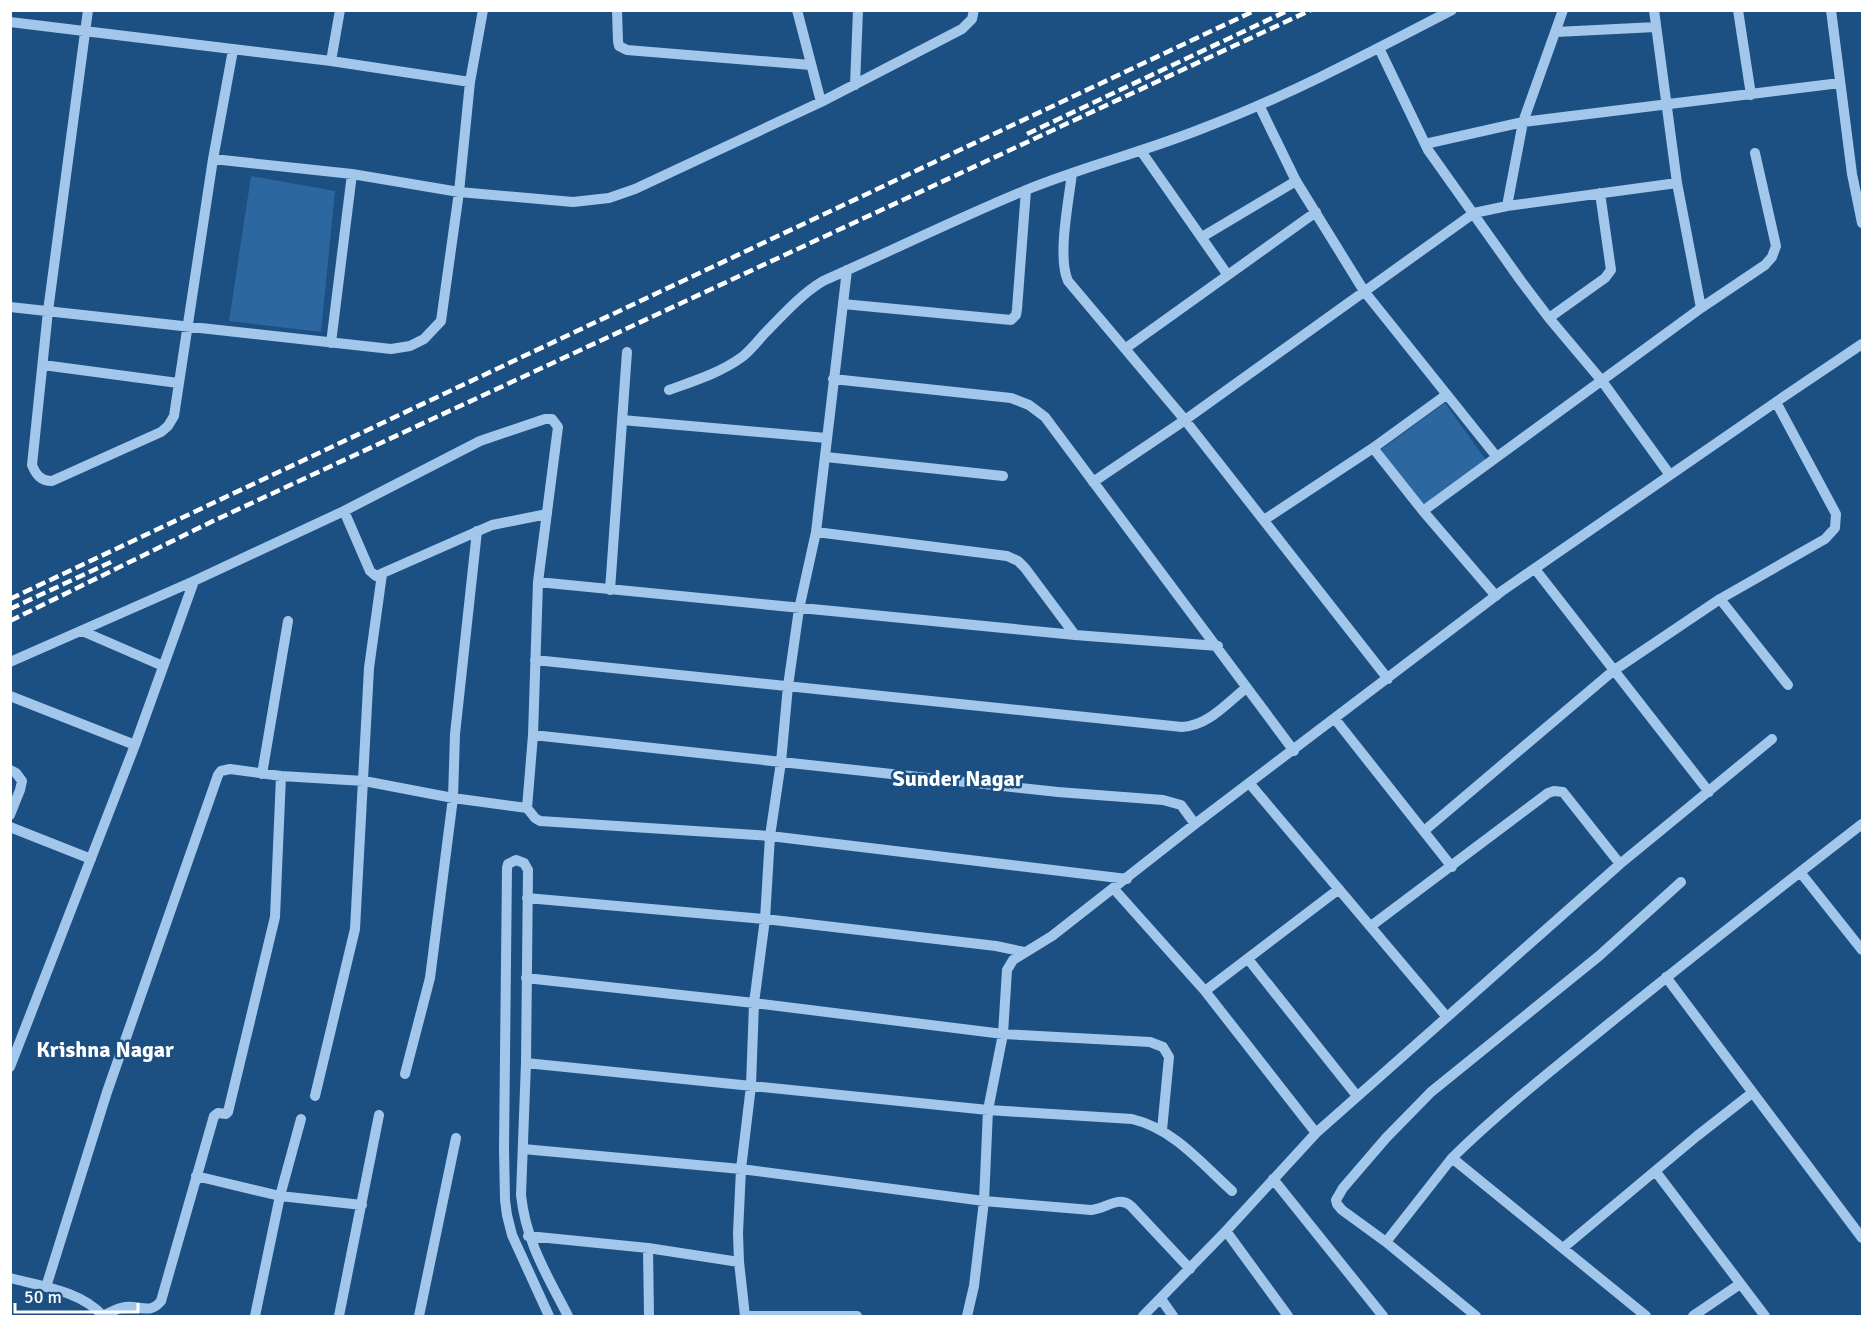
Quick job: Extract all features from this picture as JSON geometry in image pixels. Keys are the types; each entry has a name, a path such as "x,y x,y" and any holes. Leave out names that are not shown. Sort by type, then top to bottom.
{"street":[{"path":"88,10 48,311 32,465 44,481 52,481 161,432 174,416 186,326 233,50"},
{"path":"331,61 339,10"},
{"path":"10,307 391,349 410,346 433,331 441,321 459,192 470,82 483,10"},
{"path":"617,10 618,42 622,48 627,50 811,65"},
{"path":"797,10 821,102"},
{"path":"855,85 858,10"},
{"path":"213,159 352,174 459,192 573,202 609,198 635,189 855,85 962,29 972,20 974,10"},
{"path":"669,390 726,368 744,356 810,289 823,281 1026,190 1141,151 1259,105 1379,48 1452,10"},
{"path":"1507,206 1524,122 1563,10"},
{"path":"1654,10 1677,183 1701,308"},
{"path":"1738,10 1751,95"},
{"path":"1831,10 1840,83 1857,173 1863,223"},
{"path":"10,22 331,61 470,82"},
{"path":"1556,32 1656,27"},
{"path":"1379,48 1425,144 1549,318 1602,381 1670,475"},
{"path":"1425,144 1524,122 1840,83"},
{"path":"1259,105 1296,181 1364,291 1496,456"},
{"path":"1141,151 1227,274"},
{"path":"1423,511 1701,308 1765,265 1776,252 1755,153"},
{"path":"1072,173 1064,245 1064,270 1068,281 1185,420 1388,679"},
{"path":"331,343 352,174"},
{"path":"1202,237 1296,181"},
{"path":"1093,482 1185,420 1474,213 1507,206 1677,183"},
{"path":"843,304 1011,320 1016,315 1017,309 1026,190"},
{"path":"1549,318 1605,278 1611,270 1600,193"},
{"path":"1125,348 1316,212"},
{"path":"847,270 816,532 799,609 770,836 765,919 754,1003 751,1086 741,1169 739,1262 745,1316 857,1317"},
{"path":"967,1317 974,1286 984,1201 988,1110 1003,1035 1007,970 1013,960 1052,936 1496,596 1863,344"},
{"path":"610,590 627,352"},
{"path":"43,365 178,383"},
{"path":"833,379 1011,398 1029,405 1045,417 1294,750"},
{"path":"1264,520 1446,395"},
{"path":"1424,831 1613,671 1720,599 1825,539 1835,528 1836,514 1776,402"},
{"path":"10,663 344,511 480,441 545,419 552,419 558,427 538,582 528,808 530,813 540,821 770,836 1127,879"},
{"path":"622,420 826,438"},
{"path":"1373,447 1423,511 1496,596"},
{"path":"826,458 1003,476"},
{"path":"344,511 372,574 376,576 492,525 548,514"},
{"path":"405,1074 430,978 453,798 455,734 477,531"},
{"path":"816,532 1007,556 1018,561 1025,568 1076,635"},
{"path":"1535,569 1709,792"},
{"path":"315,1096 355,929 369,668 382,574"},
{"path":"10,1067 135,745 194,581"},
{"path":"538,582 799,609 1218,646"},
{"path":"1720,599 1788,685"},
{"path":"262,774 288,621"},
{"path":"82,631 163,666"},
{"path":"535,660 1182,727 1193,727 1203,723 1246,688"},
{"path":"10,696 135,745"},
{"path":"1335,719 1452,867"},
{"path":"533,735 1058,792 1163,800 1181,805 1196,824"},
{"path":"1143,1317 1226,1231 1316,1132 1620,864 1772,739"},
{"path":"10,770 16,773 22,781 10,815"},
{"path":"46,1287 107,1092 218,775 225,770 364,781 453,798 528,808"},
{"path":"10,1278 46,1287 84,1301 102,1316 123,1307 148,1310 155,1308 161,1301 214,1114 226,1114 230,1107 275,917 281,776"},
{"path":"1250,784 1446,1016"},
{"path":"1371,926 1554,790 1563,792 1620,864"},
{"path":"1386,1242 1452,1158 1490,1121 1666,977 1863,824"},
{"path":"10,827 91,859"},
{"path":"549,1317 512,1235 505,1200 507,868 511,861 516,860 522,862 528,870 526,1063 521,1196 528,1236 568,1317"},
{"path":"1800,872 1863,950"},
{"path":"1476,1317 1386,1242 1342,1210 1336,1200 1343,1188 1386,1138 1431,1092 1599,956 1681,882"},
{"path":"1114,889 1205,991 1316,1132"},
{"path":"1205,991 1339,889"},
{"path":"527,898 765,919 996,946 1024,952"},
{"path":"1248,959 1357,1096"},
{"path":"1666,977 1863,1238"},
{"path":"526,978 754,1003 1003,1035 1150,1042 1166,1050 1169,1057 1162,1130"},
{"path":"526,1063 988,1110 1132,1119 1147,1123 1178,1140 1232,1191"},
{"path":"1563,1248 1752,1093"},
{"path":"339,1317 379,1115"},
{"path":"255,1317 280,1196 301,1119"},
{"path":"419,1317 456,1138"},
{"path":"523,1149 741,1169 984,1201 1091,1210 1116,1201 1123,1201 1131,1206 1190,1269"},
{"path":"1452,1158 1646,1317"},
{"path":"1656,1172 1765,1317"},
{"path":"196,1176 280,1196 362,1205"},
{"path":"1273,1179 1383,1317"},
{"path":"1226,1231 1288,1317"},
{"path":"528,1236 648,1248 739,1262"},
{"path":"648,1248 649,1317"},
{"path":"1693,1317 1740,1284"},
{"path":"1161,1299 1173,1317"}],"shaded area":[{"path":"251,176 335,191 321,332 229,321"},
{"path":"1445,403 1486,460 1423,506 1379,451"}],"railway":[{"path":"10,599 1256,10"},
{"path":"1027,134 1289,10"},
{"path":"10,621 211,522 1311,10"},
{"path":"10,609 111,562"}],"district":[{"name":"Sunder Nagar","path":"958,778"},
{"name":"Krishna Nagar","path":"105,1049"}]}
